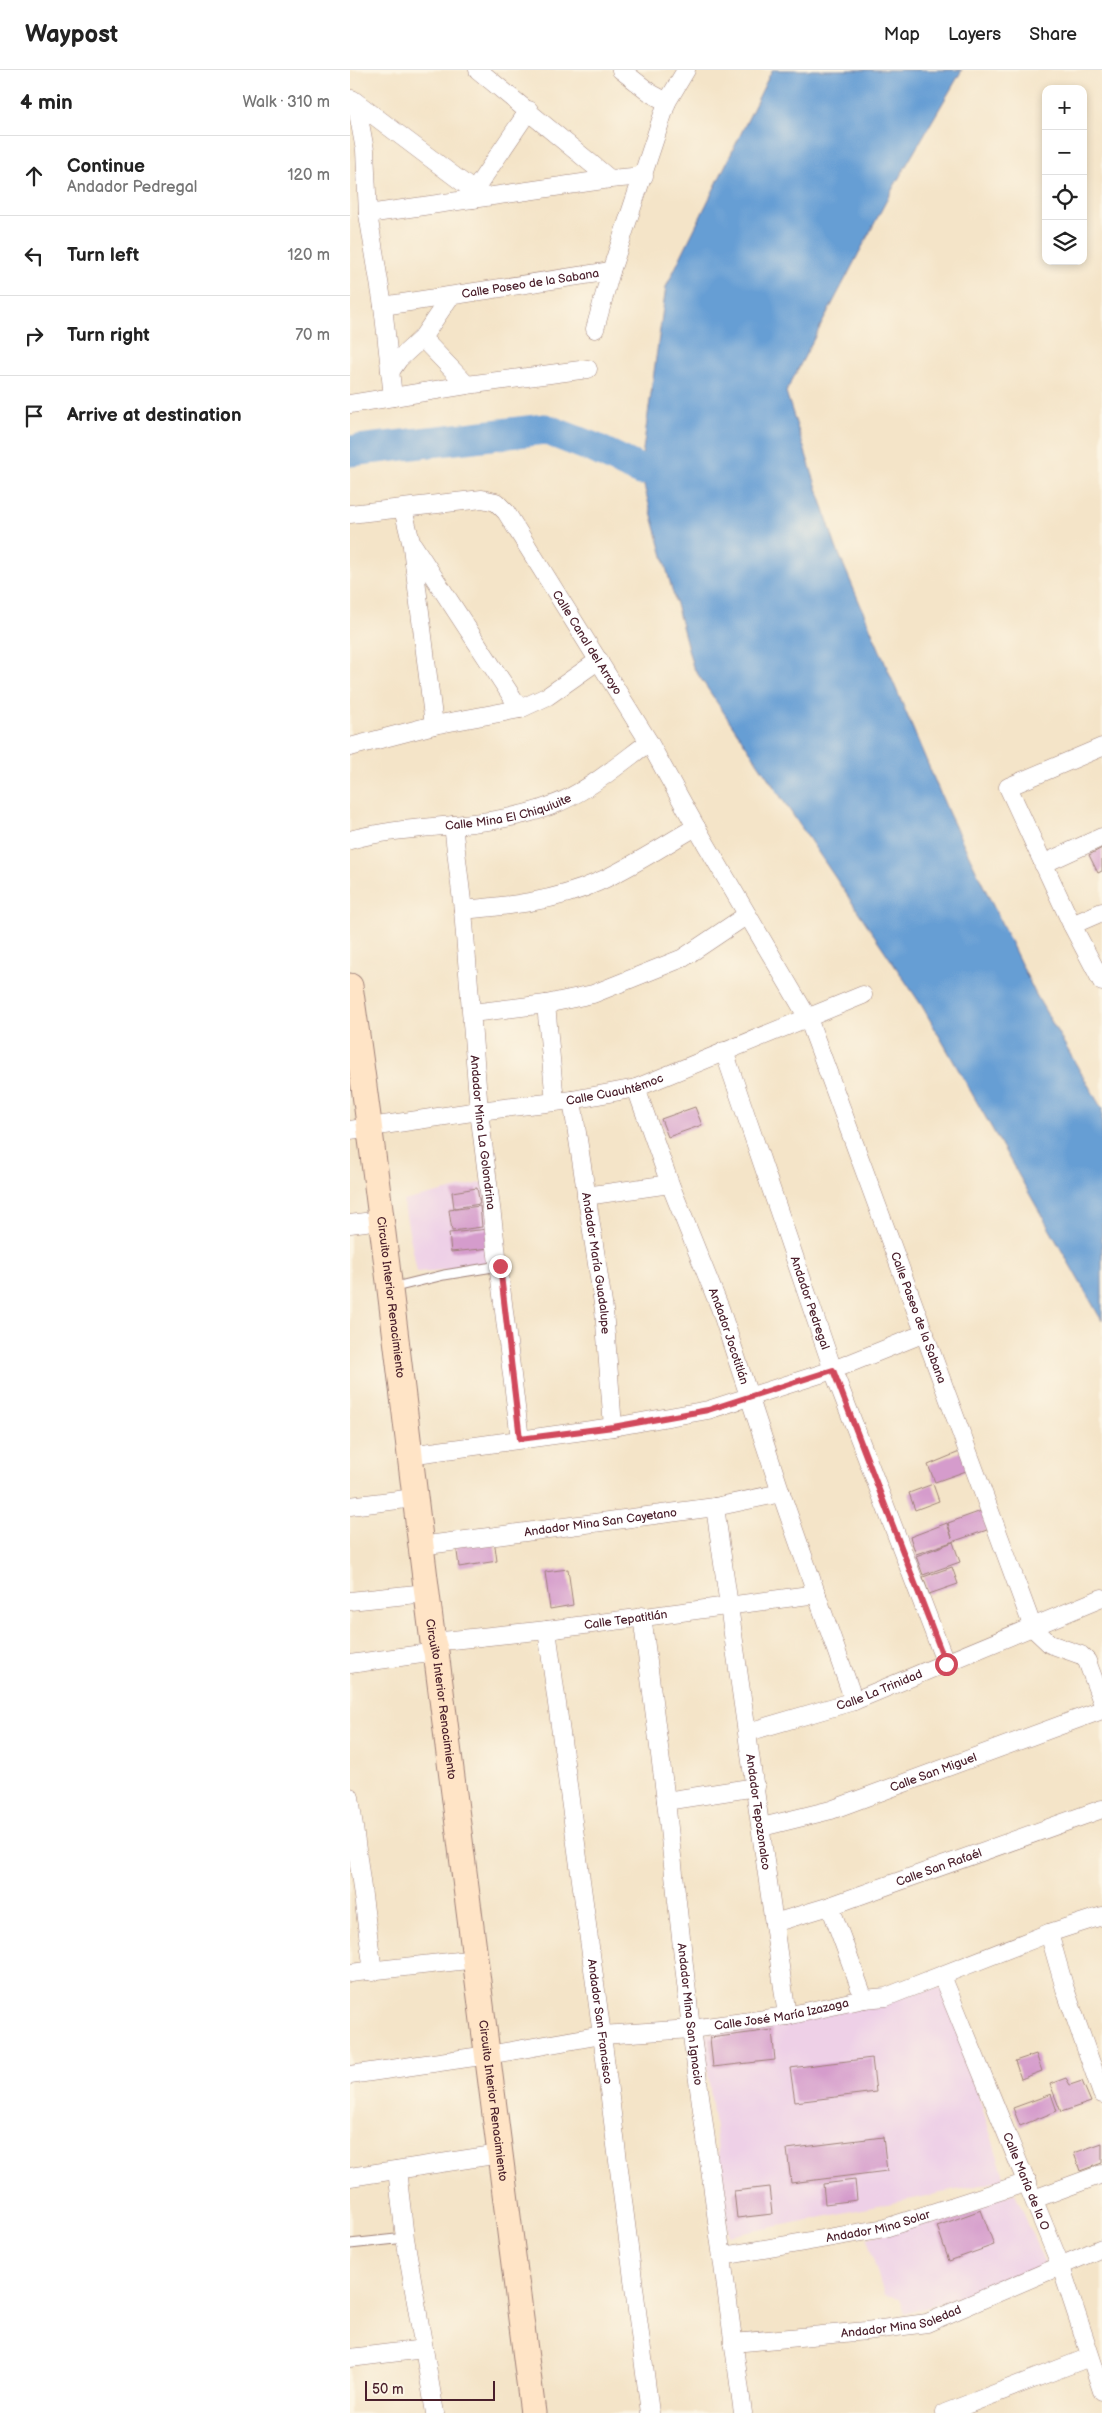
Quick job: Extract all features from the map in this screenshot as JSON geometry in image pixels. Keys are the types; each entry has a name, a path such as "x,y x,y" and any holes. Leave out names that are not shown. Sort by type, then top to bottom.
{"main road":[{"name":"Circuito Interior Renacimiento","path":"350,986 360,1129 380,1220 426,1593 477,1959 533,2413"}],"street":[{"path":"478,70 529,110 610,179"},
{"path":"621,70 652,94 667,102"},
{"name":"Calle Paseo de la Sabana","path":"384,306 611,272 667,102 686,70"},
{"path":"353,100 474,195"},
{"path":"353,100 365,150 368,214 384,306 393,397"},
{"path":"474,195 529,110"},
{"path":"368,214 474,195 644,176"},
{"path":"595,329 611,272"},
{"path":"390,372 399,359 422,338 450,297"},
{"path":"422,338 467,385"},
{"path":"350,404 467,385 588,369"},
{"name":"Calle Canal del Arroyo","path":"350,514 482,499 496,502 506,512 649,742 747,915"},
{"path":"403,509 411,542 434,725"},
{"path":"411,542 520,709"},
{"path":"350,747 434,725 520,709 548,696 599,660"},
{"name":"Calle Mina El Chiquiuite","path":"350,840 390,830 453,825 518,815 549,807 574,796 649,742"},
{"path":"1102,747 1008,787 1072,925 1102,982"},
{"name":"Andador Mina La Golondrina","path":"453,825 463,910 479,1111 500,1266 520,1439"},
{"path":"463,910 518,905 562,895 599,882 696,827"},
{"path":"1044,864 1102,837"},
{"path":"1072,925 1102,912"},
{"path":"472,1013 546,1004 593,994 683,958 747,915"},
{"name":"Calle Paseo de la Sabana","path":"747,915 808,1018 1033,1628 1050,1644 1081,1655 1087,1662 1102,1702"},
{"name":"Calle Cuauhtémoc","path":"360,1129 479,1111 564,1101 636,1088 863,996"},
{"name":"Andador María Guadalupe","path":"546,1004 564,1101 586,1196 604,1310 613,1427"},
{"name":"Andador Pedregal","path":"724,1051 833,1370 946,1664"},
{"name":"Andador Jocotitlán","path":"636,1088 670,1184 720,1308 781,1493 854,1700"},
{"path":"586,1196 670,1184"},
{"path":"350,1224 380,1220"},
{"path":"409,1455 613,1427 708,1410 833,1370 925,1333"},
{"name":"Andador Mina San Cayetano","path":"420,1546 714,1507 781,1493"},
{"path":"350,1506 414,1498"},
{"name":"Andador Tepozonalco","path":"714,1507 762,1827 787,2016"},
{"path":"350,1601 426,1593"},
{"name":"Calle Tepatitlán","path":"350,1664 435,1647 547,1630 817,1594"},
{"name":"Calle La Trinidad","path":"748,1732 854,1700 946,1664 1102,1598"},
{"name":"Andador Mina San Ignacio","path":"642,1616 666,1800 691,2029 743,2413"},
{"name":"Andador San Francisco","path":"547,1630 602,2035 650,2413"},
{"name":"Calle San Miguel","path":"762,1827 831,1810 1102,1710"},
{"path":"666,1800 756,1787"},
{"path":"350,1796 373,1972"},
{"name":"Calle San Rafaél","path":"774,1923 830,1906 1102,1808"},
{"path":"830,1906 864,1999"},
{"name":"Calle José María Izazaga","path":"350,2075 488,2055 602,2035 691,2029 787,2016 864,1999 886,1997 1049,1933 1102,1916"},
{"path":"1049,1933 1065,1989 1102,2094"},
{"path":"350,1973 373,1972 477,1959"},
{"name":"Calle María de la O","path":"942,1976 1060,2264 1102,2391"},
{"path":"350,2177 500,2154"},
{"path":"396,2170 405,2238 435,2413"},
{"path":"1034,2199 1102,2174"},
{"name":"Andador Mina Solar","path":"723,2256 885,2228 1028,2182"},
{"name":"Andador Mina Soledad","path":"734,2343 866,2331 927,2322 968,2306 1060,2264 1102,2248"},
{"path":"350,2358 424,2349"},
{"path":"945,2413 1090,2357"}],"lane":[{"path":"388,1289 444,1274 500,1266"},
{"path":"350,2244 405,2238"}],"shaded area":[{"path":"485,1182 495,1266 417,1272 403,1201"},
{"path":"944,1987 1005,2180 729,2236 703,2035"},
{"path":"1015,2193 1048,2271 905,2314 900,2298 884,2295 867,2238"}],"water":[{"path":"772,70 962,70 893,188 786,392 836,547 949,814 1035,993 1102,1109 1102,1321 922,1006 693,667 640,471 666,287"}],"building":[{"path":"1102,848 1102,871 1098,873 1089,855"},
{"path":"695,1107 702,1125 668,1137 661,1119"},
{"path":"477,1188 480,1204 454,1208 452,1192"},
{"path":"480,1206 482,1227 452,1231 449,1210"},
{"path":"489,1229 491,1248 451,1252 449,1233"},
{"path":"962,1451 969,1470 935,1482 928,1465"},
{"path":"933,1484 939,1501 915,1510 909,1493"},
{"path":"984,1510 990,1529 916,1554 910,1537 947,1523 952,1538 948,1523"},
{"path":"494,1539 497,1561 459,1567 456,1544"},
{"path":"953,1542 960,1562 923,1575 916,1556"},
{"path":"952,1567 958,1584 929,1594 923,1577"},
{"path":"568,1569 573,1605 550,1609 545,1572"},
{"path":"772,2030 775,2060 713,2067 710,2038"},
{"path":"1036,2054 1042,2071 1021,2079 1015,2061"},
{"path":"872,2058 876,2092 795,2102 790,2068"},
{"path":"1066,2078 1070,2085 1082,2081 1091,2102 1061,2112 1050,2084"},
{"path":"1051,2094 1057,2111 1020,2126 1013,2108"},
{"path":"883,2137 887,2171 791,2183 787,2149"},
{"path":"1102,2143 1102,2163 1080,2171 1074,2153"},
{"path":"855,2180 857,2200 825,2204 823,2184"},
{"path":"769,2187 772,2214 737,2218 734,2191"},
{"path":"981,2210 994,2245 949,2261 937,2226"}],"waterway":[{"path":"350,451 545,429 594,448 640,470"}],"route":[{"path":"500,1266 520,1439 613,1427 708,1410 833,1370 946,1664"}]}
